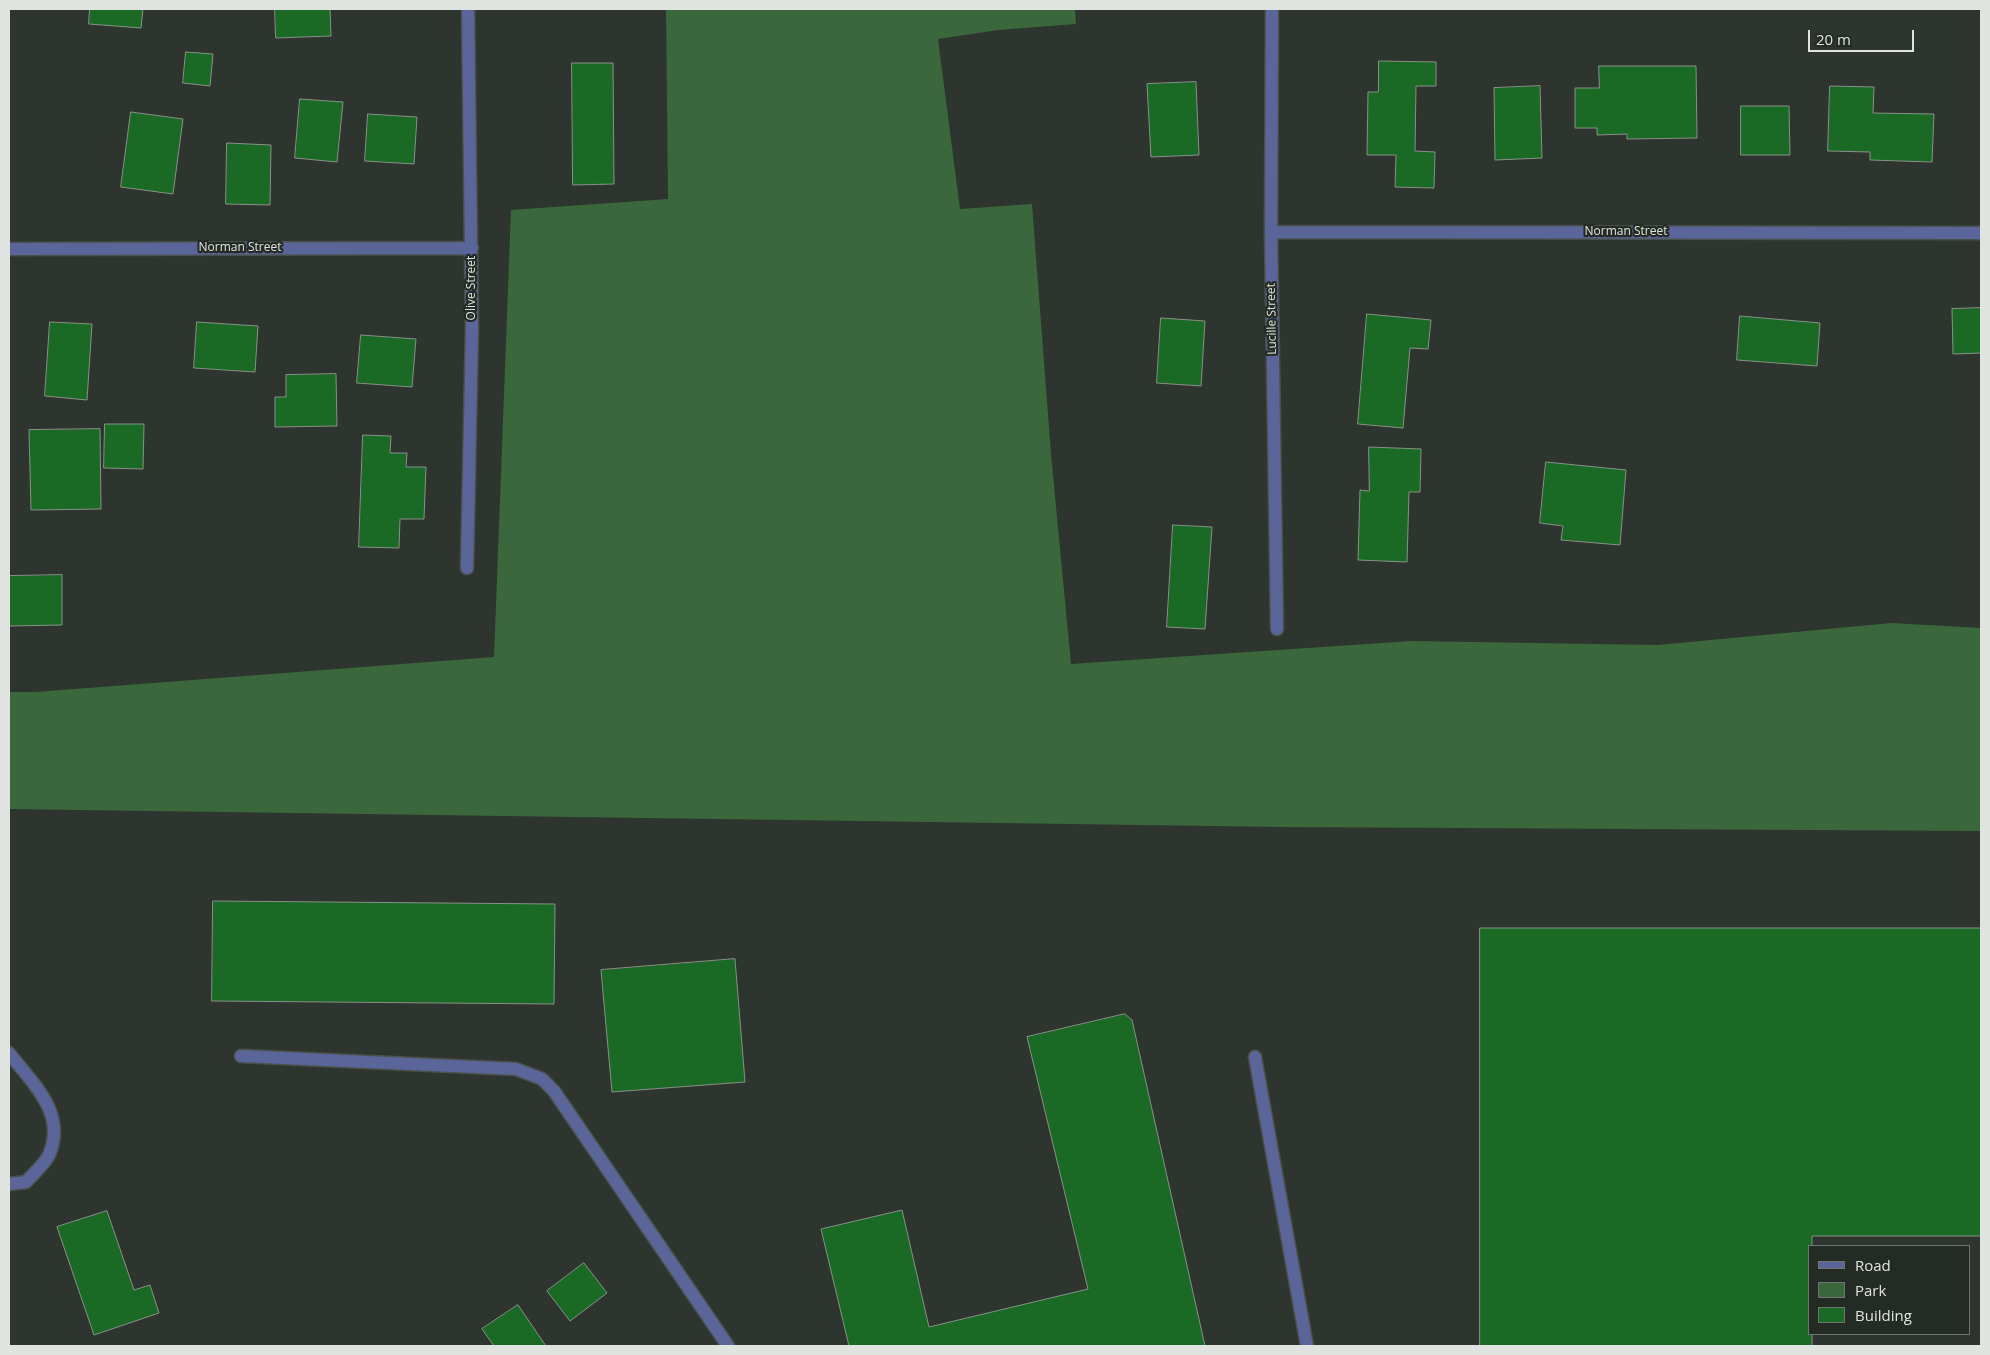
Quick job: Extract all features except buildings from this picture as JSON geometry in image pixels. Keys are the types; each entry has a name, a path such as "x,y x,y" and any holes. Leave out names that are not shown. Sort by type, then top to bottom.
{"street":[{"name":"Olive Street","path":"467,568 472,248 468,9"},
{"name":"Lucille Street","path":"1272,9 1271,232 1277,629"},
{"name":"Norman Street","path":"1271,232 1981,233"},
{"name":"Norman Street","path":"9,249 472,248"},
{"path":"9,1054 50,1106 56,1129 48,1156 43,1163 26,1182 9,1184"},
{"path":"241,1056 516,1069 542,1079 554,1091 728,1346"},
{"path":"1255,1058 1307,1346"}],"green space":[{"path":"666,9 1075,9 1076,24 998,30 938,39 960,209 1032,204 1051,454 1071,664 1411,641 1658,645 1891,623 1981,628 1981,831 1283,827 9,809 9,692 35,692 494,657 511,210 668,199"}]}
